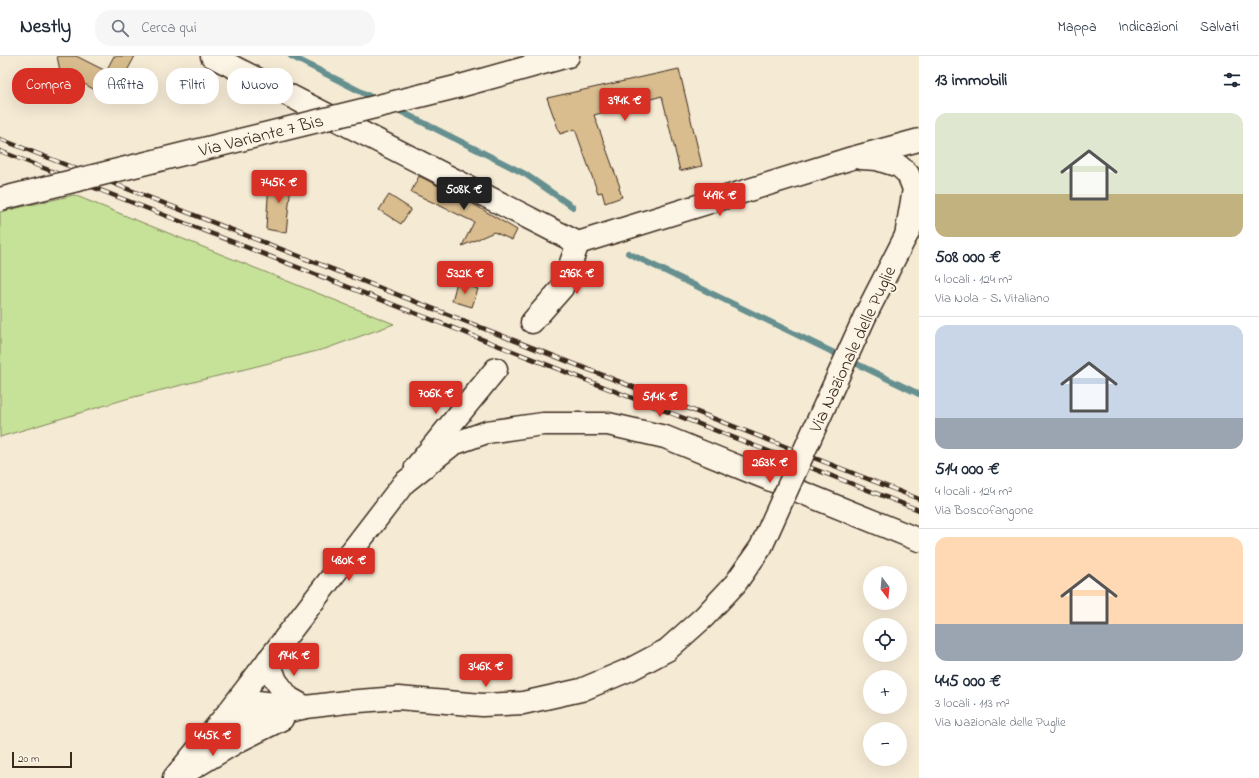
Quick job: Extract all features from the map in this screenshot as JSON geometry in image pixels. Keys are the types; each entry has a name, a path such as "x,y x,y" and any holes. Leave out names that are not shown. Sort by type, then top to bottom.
{"main road":[{"path":"212,56 578,243 852,158 919,140"},
{"name":"Via Variante 7 Bis","path":"0,199 460,86 568,56"},
{"path":"852,158 877,159 899,166 908,174 914,189 906,236"},
{"name":"Via Nazionale delle Puglie","path":"306,707 398,698 482,705 523,702 581,690 631,669 667,650 704,617 735,584 761,547 866,314 919,212"},
{"path":"532,322 562,288 578,243"},
{"path":"174,778 232,707 404,483 496,369"},
{"path":"404,483 453,444 487,432 543,424 608,424 665,437 919,540"},
{"path":"268,660 276,681 289,698 306,707"},
{"path":"232,707 245,718 267,716 306,707"},
{"path":"177,778 238,741 306,707"}],"green space":[{"path":"74,195 394,324 325,349 126,399 0,437 0,212"}],"building":[{"path":"57,56 76,56 100,68 93,68 93,89 85,84 85,68 59,68"},
{"path":"114,56 135,56 129,68 108,68"},
{"path":"679,69 702,166 680,171 662,96 594,115 620,187 622,197 605,203 602,192 598,193 575,129 560,134 547,98"},
{"path":"292,175 286,233 266,229 269,182"},
{"path":"419,176 468,201 517,230 512,240 494,232 462,246 474,222 411,192"},
{"path":"389,195 411,209 401,224 379,210"},
{"path":"457,282 478,289 472,307 452,301"}],"waterway":[{"path":"291,56 377,100"},
{"path":"394,108 525,174 573,207"},
{"path":"628,253 919,394"}],"railway":[{"path":"0,139 919,499"},
{"path":"0,151 919,510"}]}
